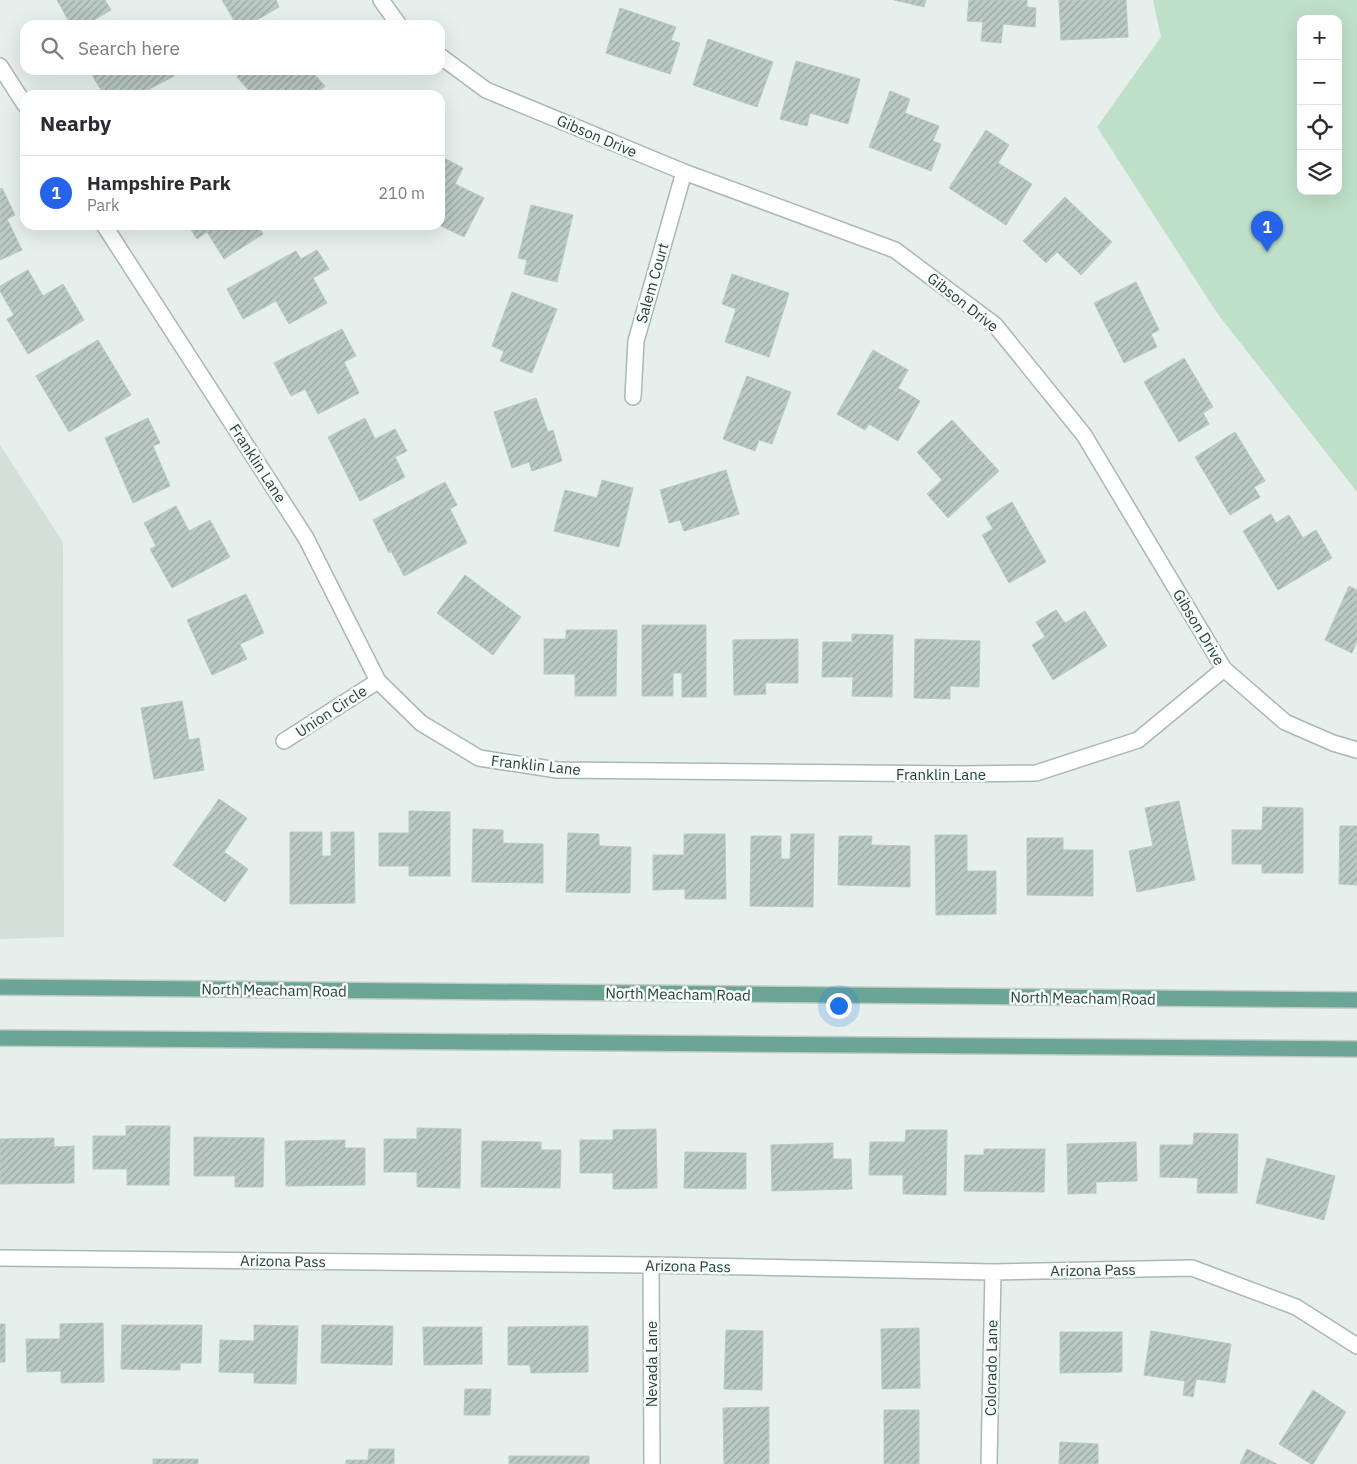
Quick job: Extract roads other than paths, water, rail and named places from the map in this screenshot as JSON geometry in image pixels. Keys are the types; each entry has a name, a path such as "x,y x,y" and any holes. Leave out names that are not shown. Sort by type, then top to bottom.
{"main road":[{"name":"North Meacham Road","path":"0,987 1357,1000"},
{"path":"0,1038 1357,1049"}],"street":[{"path":"381,0 395,20"},
{"name":"Gibson Drive","path":"445,60 486,90 684,172 895,250 995,325 1084,435 1224,669 1285,722 1333,743 1357,750"},
{"path":"0,66 20,97"},
{"name":"Salem Court","path":"633,397 636,341 684,172"},
{"name":"Franklin Lane","path":"107,230 306,538 378,681 421,723 480,758 557,770 1036,773 1138,740 1224,669"},
{"name":"Union Circle","path":"284,741 378,681"},
{"name":"Arizona Pass","path":"0,1258 650,1265 993,1272 1192,1268 1296,1306 1357,1346"},
{"name":"Nevada Lane","path":"650,1265 652,1464"},
{"name":"Colorado Lane","path":"989,1464 993,1272"}],"place":[{"name":"Hampshire Park","path":"1267,252"}]}
